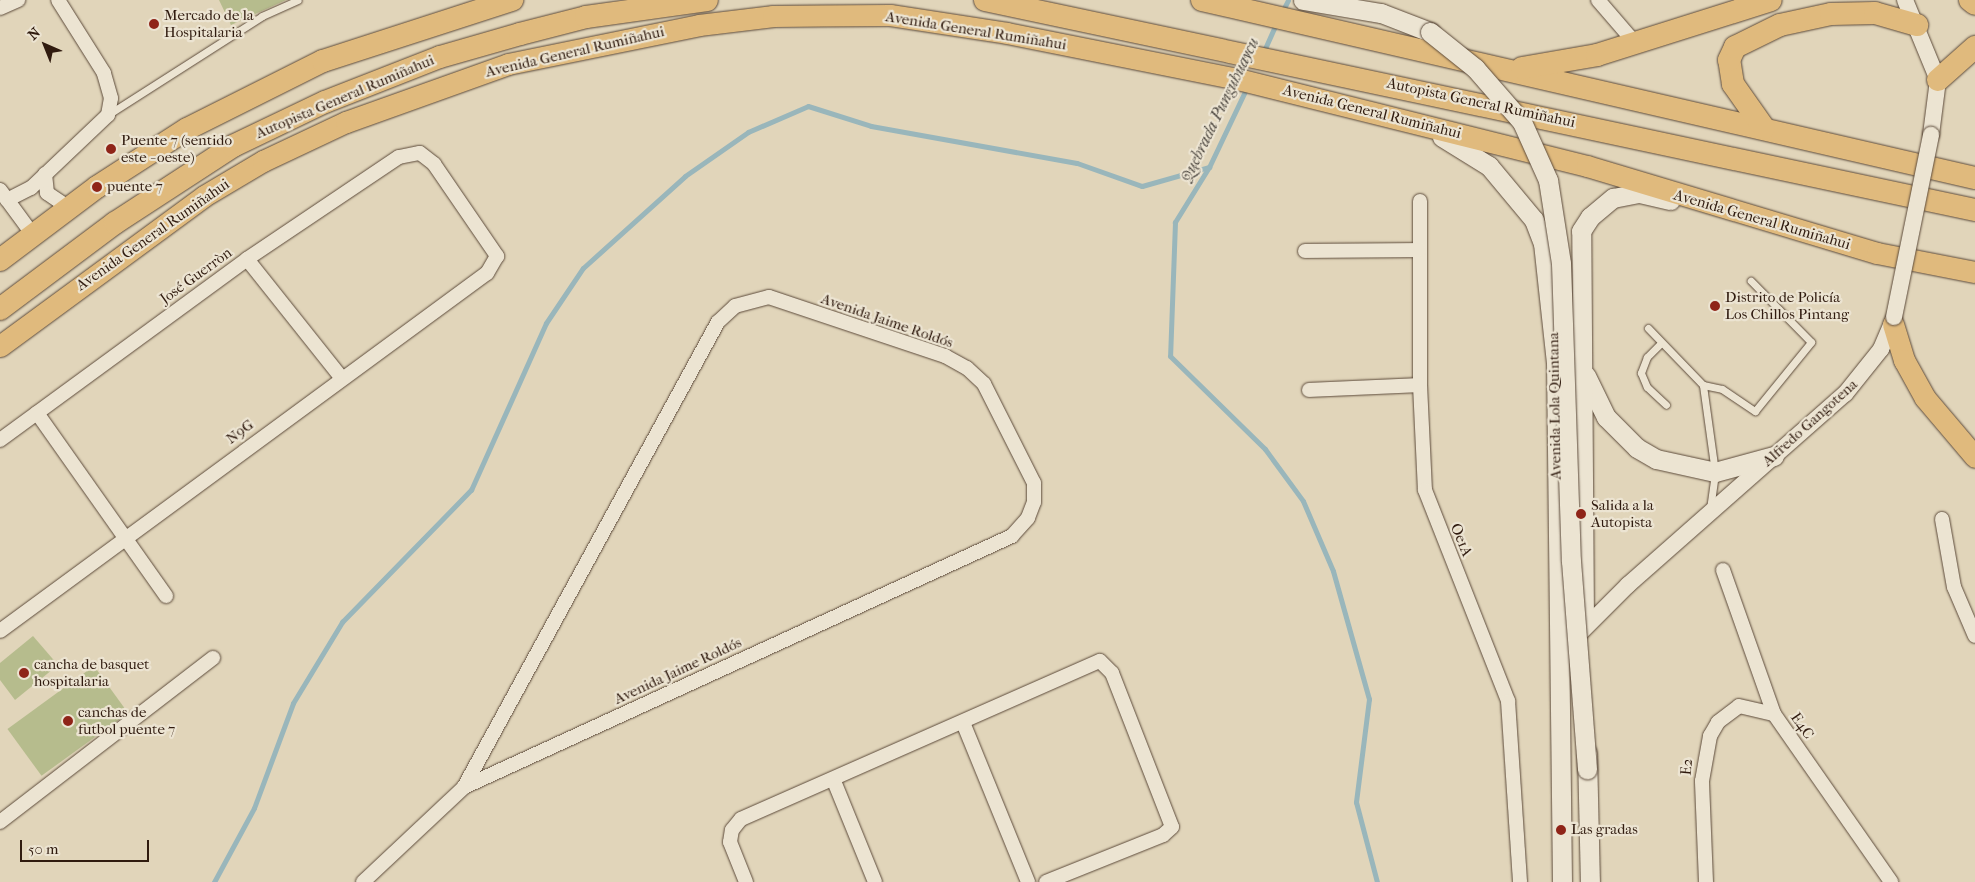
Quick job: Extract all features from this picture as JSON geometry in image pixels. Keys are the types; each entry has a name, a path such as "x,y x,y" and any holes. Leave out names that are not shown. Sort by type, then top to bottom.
{"highway":[{"path":"0,260 69,208 187,129 322,61 512,0"},
{"name":"Autopista General Rumiñahui","path":"0,309 115,223 233,146 316,106 440,57 520,34 586,17 707,0"},
{"name":"Autopista General Rumiñahui","path":"985,0 1273,58 1975,210"},
{"path":"1202,0 1975,178"},
{"path":"1512,70 1636,44 1771,0"},
{"path":"1970,0 1975,4"},
{"path":"1764,128 1733,84 1729,60 1734,46 1780,25 1831,14 1875,13 1917,25"},
{"path":"1938,80 1958,57 1975,47"},
{"path":"1944,172 1975,171"}],"main road":[{"name":"Avenida Lola Quintana","path":"1303,0 1381,13 1430,32 1474,68 1522,122 1548,180 1561,263 1571,561 1587,769"},
{"name":"Avenida General Rumiñahui","path":"0,346 144,237 262,161 346,122 508,64 699,25 773,16 890,15 1007,33 1248,82 1587,166 1736,213 1877,253 1975,272"},
{"name":"Avenida Lola Quintana","path":"1287,91 1454,140 1489,166 1534,220 1548,275 1556,362 1562,882"},
{"name":"Avenida Lola Quintana","path":"1590,882 1584,629 1582,358 1578,250 1581,231 1601,206 1639,193 1736,213"},
{"path":"1893,320 1904,360 1925,398 1975,457"},
{"path":"1582,358 1595,399 1620,434 1656,458 1715,472 1774,456"}],"street":[{"path":"0,8 18,0"},
{"path":"33,235 4,195 45,174 108,115 111,98 104,73 58,0"},
{"path":"1598,0 1636,44"},
{"name":"Alfredo Gangotena","path":"1558,659 1584,629 1709,512 1774,456 1867,370 1893,320 1931,135 1938,80 1917,25 1905,0"},
{"name":"José Guerròn","path":"0,440 247,259 399,157 420,153 434,164 497,256"},
{"path":"45,174 47,193 69,208"},
{"name":"Oe1A","path":"1420,201 1420,385 1427,499 1508,701 1520,882"},
{"path":"1305,251 1419,250"},
{"name":"N9G","path":"0,631 341,377 487,273 497,256"},
{"path":"247,259 341,377"},
{"name":"Avenida Jaime Roldós","path":"364,882 464,787 718,322 735,306 769,297 944,356 967,368 984,384 1034,483 1034,502 1028,518 1012,536 464,787"},
{"path":"1309,390 1420,385"},
{"path":"37,413 127,537 166,596"},
{"path":"1942,520 1954,587 1975,636"},
{"name":"E4C","path":"1724,570 1774,714 1890,882"},
{"path":"0,822 213,658"},
{"path":"746,882 730,842 732,830 741,819 964,725 1100,661 1112,673 1172,827 1163,835 1046,882"},
{"name":"E2","path":"1706,882 1702,782 1710,736 1739,706 1774,714"},
{"path":"964,725 1028,882"},
{"path":"834,780 875,882"}],"lane":[{"path":"108,115 262,16 298,0"},
{"path":"1648,328 1703,385 1722,389 1755,411 1808,350 1808,336 1751,281"},
{"path":"1661,343 1647,358 1641,373 1647,387 1666,405"},
{"path":"1703,385 1715,472 1709,512"}],"green space":[{"path":"219,0 286,0 231,25"},
{"name":"cancha de basquet hospitalaria","path":"33,636 58,665 15,700 0,680 0,663"},
{"name":"canchas de futbol puente 7","path":"94,666 128,713 42,776 7,729"}],"waterway":[{"name":"Quebrada Punguhuaycu","path":"1282,12 1288,0"},
{"name":"Quebrada Punguhuaycu","path":"1263,53 1277,22"},
{"name":"Quebrada Punguhuaycu","path":"1248,85 1209,167 1175,222 1170,356 1265,449 1303,501 1333,571 1369,699 1356,802 1377,882"},
{"path":"214,882 254,808 293,703 342,622 471,490 546,323 583,268 685,176 748,132 808,106 871,126 1077,163 1142,186 1209,167"}],"place":[{"name":"Mercado de la Hospitalaria","path":"154,24"},
{"name":"Puente 7 (sentido este - oeste)","path":"111,149"},
{"name":"puente 7","path":"97,187"},
{"name":"Distrito de Policía Los Chillos Pintang","path":"1715,306"},
{"name":"Salida a la Autopista","path":"1581,514"},
{"name":"cancha de basquet hospitalaria","path":"24,673"},
{"name":"canchas de futbol puente 7","path":"68,721"},
{"name":"Las gradas","path":"1561,830"}]}
